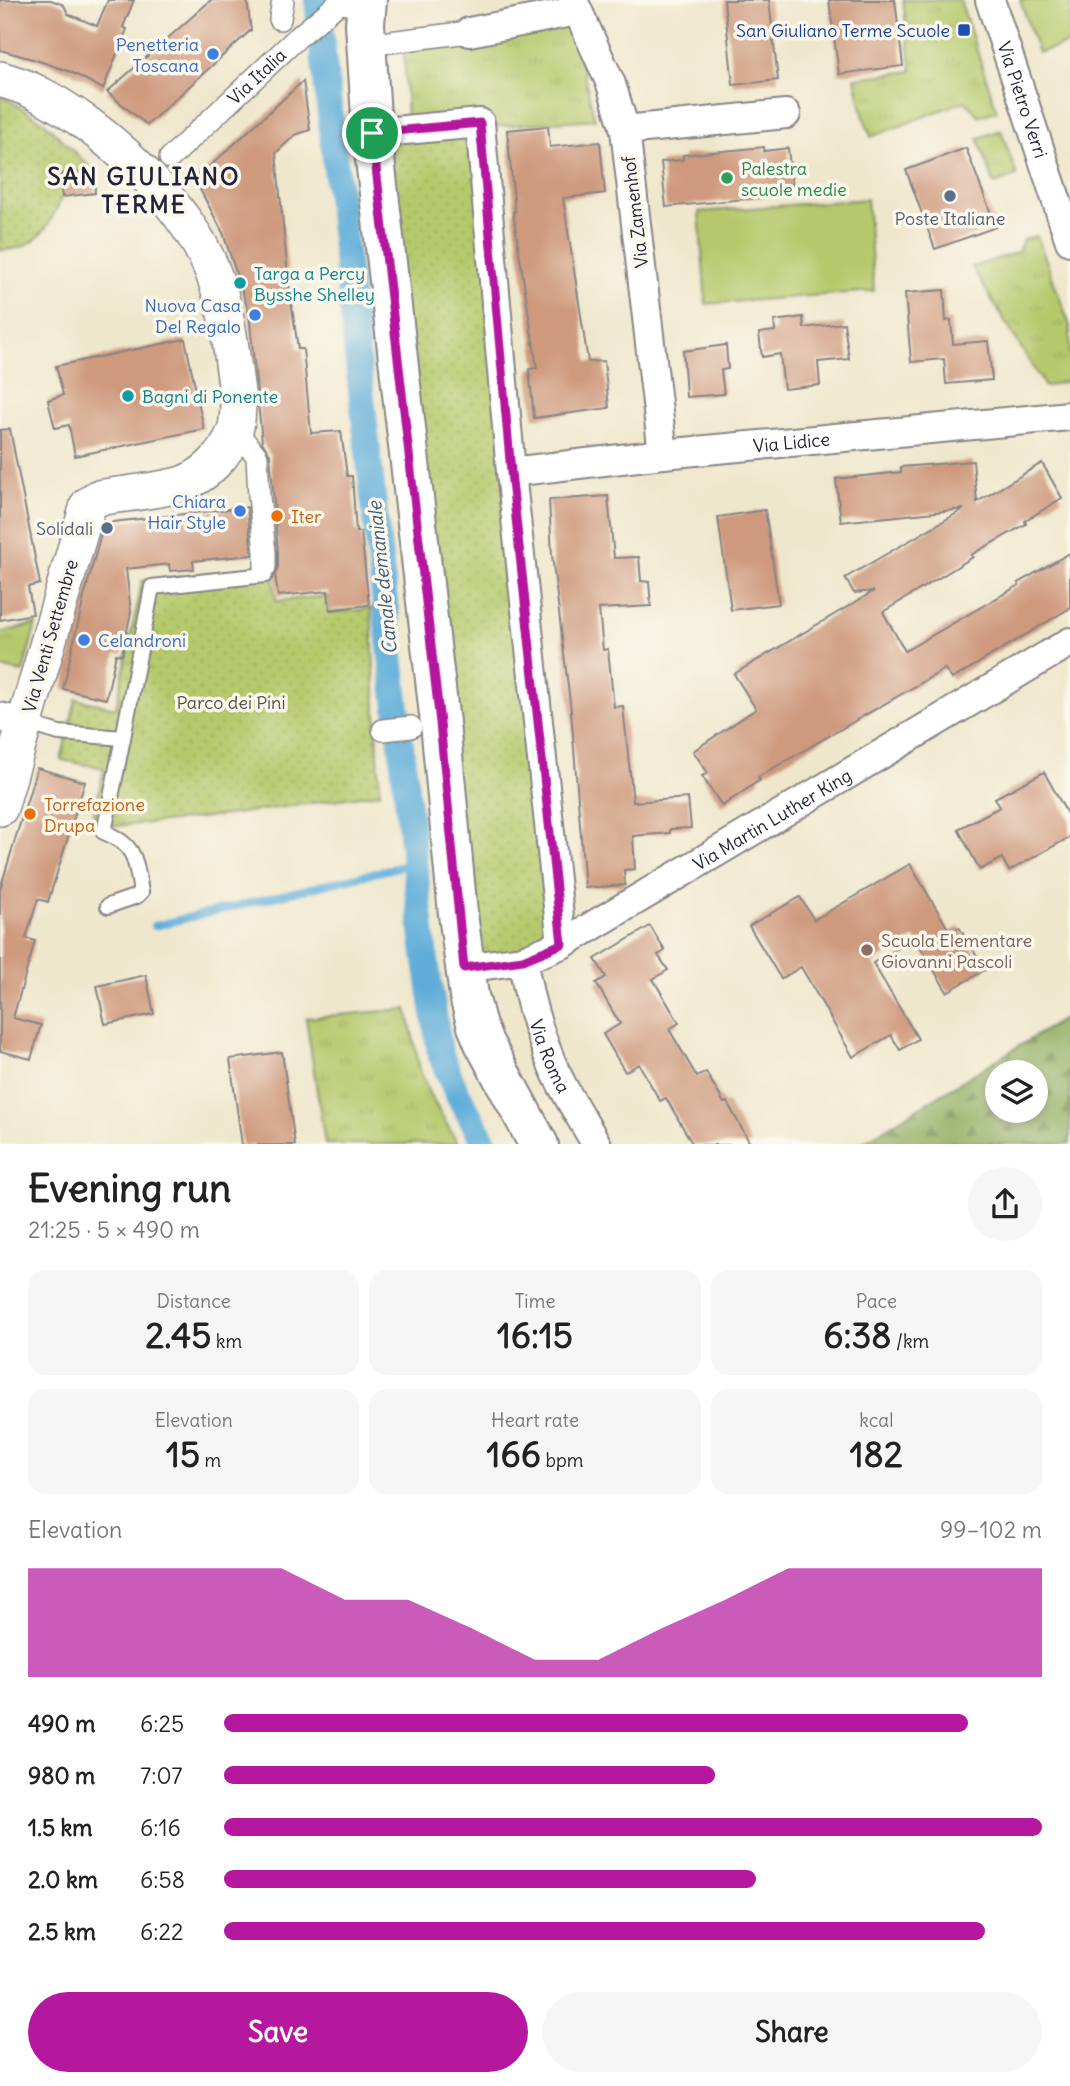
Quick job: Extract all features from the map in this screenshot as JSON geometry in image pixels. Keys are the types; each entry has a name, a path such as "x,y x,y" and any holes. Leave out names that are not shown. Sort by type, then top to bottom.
{"main road":[{"path":"352,3 365,24 372,133 440,723 464,968 480,1034 491,1059 539,1144"}],"street":[{"name":"Via Pietro Verri","path":"990,0 1070,241"},
{"name":"Via Italia","path":"170,158 299,37 352,3"},
{"path":"366,45 470,32 575,5"},
{"name":"Via Zamenhof","path":"575,5 611,84 625,130 663,454"},
{"path":"0,79 34,91 62,107 122,153 168,200 197,240 216,280 224,310 238,399 235,430 257,456 265,571"},
{"path":"625,130 786,114"},
{"path":"372,133 480,123 511,472 562,944"},
{"name":"Via Lidice","path":"511,472 663,454 1070,416"},
{"name":"Via Venti Settembre","path":"0,808 12,720 88,505 97,498 181,484 197,477 220,456 235,430"},
{"name":"Via Martin Luther King","path":"464,968 523,960 562,944 1070,642"},
{"path":"383,730 411,727"},
{"name":"Via Roma","path":"523,960 527,986 546,1049 558,1076 597,1144"}],"lane":[{"path":"108,906 137,896 141,892 135,861 128,846 104,832 152,587 265,571"},
{"path":"12,720 59,733 123,738"}],"green space":[{"path":"903,0 960,0 997,111 979,116 965,101 871,137 855,78 912,71"},
{"path":"1020,0 1070,0 1070,43 1038,53"},
{"path":"571,22 595,119 487,127 407,125 404,49 459,44"},
{"path":"0,95 44,122 94,171 59,175 62,197 40,235 19,248 0,250"},
{"path":"480,123 562,944 464,968 372,133"},
{"path":"1001,130 1017,176 994,184 978,138"},
{"path":"867,199 874,291 706,304 699,212"},
{"path":"1037,236 1070,326 1070,376 1066,381 1045,387 972,267 1018,252 1023,240"},
{"name":"Parco dei Pini","path":"272,566 276,601 327,596 330,613 371,608 380,793 200,818 91,827 104,768 61,760 76,699 116,708 142,581"},
{"path":"36,624 23,672 0,667 0,633"},
{"path":"407,1009 420,1070 429,1093 458,1144 325,1144 306,1018"},
{"path":"1070,1015 1070,1144 860,1144 985,1067 985,1123 1048,1123 1048,1060 997,1060"}],"building":[{"path":"0,0 51,0 64,5 68,14 97,26 108,0 134,0 123,27 127,29 103,89 71,72 0,50"},
{"path":"211,0 247,0 251,30 147,125 107,92"},
{"path":"724,0 769,0 778,80 733,85"},
{"path":"829,0 895,0 903,66 839,74"},
{"path":"303,81 310,130 295,135 276,153 289,286 298,349 303,349 311,433 341,431 347,476 352,476 356,532 361,532 369,605 330,610 328,591 278,596 275,575 278,552 270,455 262,442 249,313 223,233 195,180"},
{"path":"548,126 550,147 600,142 605,193 563,198 588,362 604,361 609,408 534,418 529,369 537,368 513,212 507,130"},
{"name":"Palestra scuole medie","path":"764,147 764,151 788,148 793,194 666,207 661,162 683,160 683,155"},
{"name":"Poste Italiane","path":"966,148 996,227 935,249 906,170"},
{"path":"94,171 95,193 62,197 59,174"},
{"path":"944,290 946,321 951,320 953,344 988,341 992,380 946,384 944,359 911,362 905,293"},
{"path":"803,317 804,328 844,323 849,359 818,362 820,385 784,389 780,354 762,357 759,333 775,331 774,321"},
{"name":"Bagni di Ponente","path":"185,339 204,429 75,456 69,425 55,428 48,400 63,395 56,366"},
{"path":"726,345 728,369 721,370 724,394 686,397 683,351"},
{"path":"10,429 40,584 28,587 33,614 0,620 0,430"},
{"path":"973,461 977,502 1042,463 1062,498 1025,521 1026,524 971,555 973,557 883,612 905,651 1070,553 1070,608 952,679 945,669 758,777 760,780 722,806 702,776 708,773 693,751 756,709 734,674 874,591 854,593 845,578 964,509 841,522 836,479 901,472 901,467"},
{"path":"608,496 614,558 639,557 641,581 649,582 651,606 599,609 603,650 608,649 614,707 623,706 633,802 688,798 691,828 633,836 635,869 624,870 625,885 585,888 571,711 552,555 549,500"},
{"path":"247,507 252,555 193,561 194,569 170,571 169,564 126,569 131,612 122,655 116,654 106,699 63,689 104,523"},
{"path":"765,510 779,604 731,610 718,517"},
{"path":"37,768 85,782 48,902 38,899 26,938 35,941 13,1018 41,1025 31,1059 0,1051 0,889"},
{"path":"1044,772 1070,819 1070,837 1009,871 1002,858 980,870 958,829 1000,807 995,798"},
{"path":"910,864 950,932 959,927 985,970 947,992 915,938 873,963 918,1039 900,1050 891,1035 853,1057 801,967 781,979 749,926 800,897 814,920"},
{"path":"650,926 665,951 658,955 668,970 653,979 679,1023 669,1029 697,1077 706,1072 724,1103 727,1102 750,1144 692,1144 666,1098 660,1101 639,1064 625,1072 603,1034 620,1024 596,983 606,977 595,959"},
{"path":"146,975 154,1014 105,1024 97,986"},
{"path":"282,1052 295,1144 242,1144 230,1059"}],"waterway":[{"name":"Canale demaniale","path":"317,0 424,948 440,1053 455,1089 485,1144"},
{"path":"154,926 415,863"}],"place":[{"name":"San Giuliano Terme Scuole","path":"964,30"},
{"name":"Penetteria Toscana","path":"213,54"},
{"name":"Palestra scuole medie","path":"727,178"},
{"name":"Poste Italiane","path":"950,196"},
{"name":"Targa a Percy Bysshe Shelley","path":"240,283"},
{"name":"Nuova Casa Del Regalo","path":"255,315"},
{"name":"Bagni di Ponente","path":"128,396"},
{"name":"Chiara Hair Style","path":"240,511"},
{"name":"Iter","path":"277,516"},
{"name":"Solidali","path":"107,528"},
{"name":"Celandroni","path":"84,640"},
{"name":"Torrefazione Drupa","path":"30,814"},
{"name":"Scuola Elementare Giovanni Pascoli","path":"867,950"}],"district":[{"name":"SAN GIULIANO TERME","path":"144,190"}],"route":[{"path":"480,123 511,472 562,944 523,960 464,968 440,723 372,133 480,123"}]}
